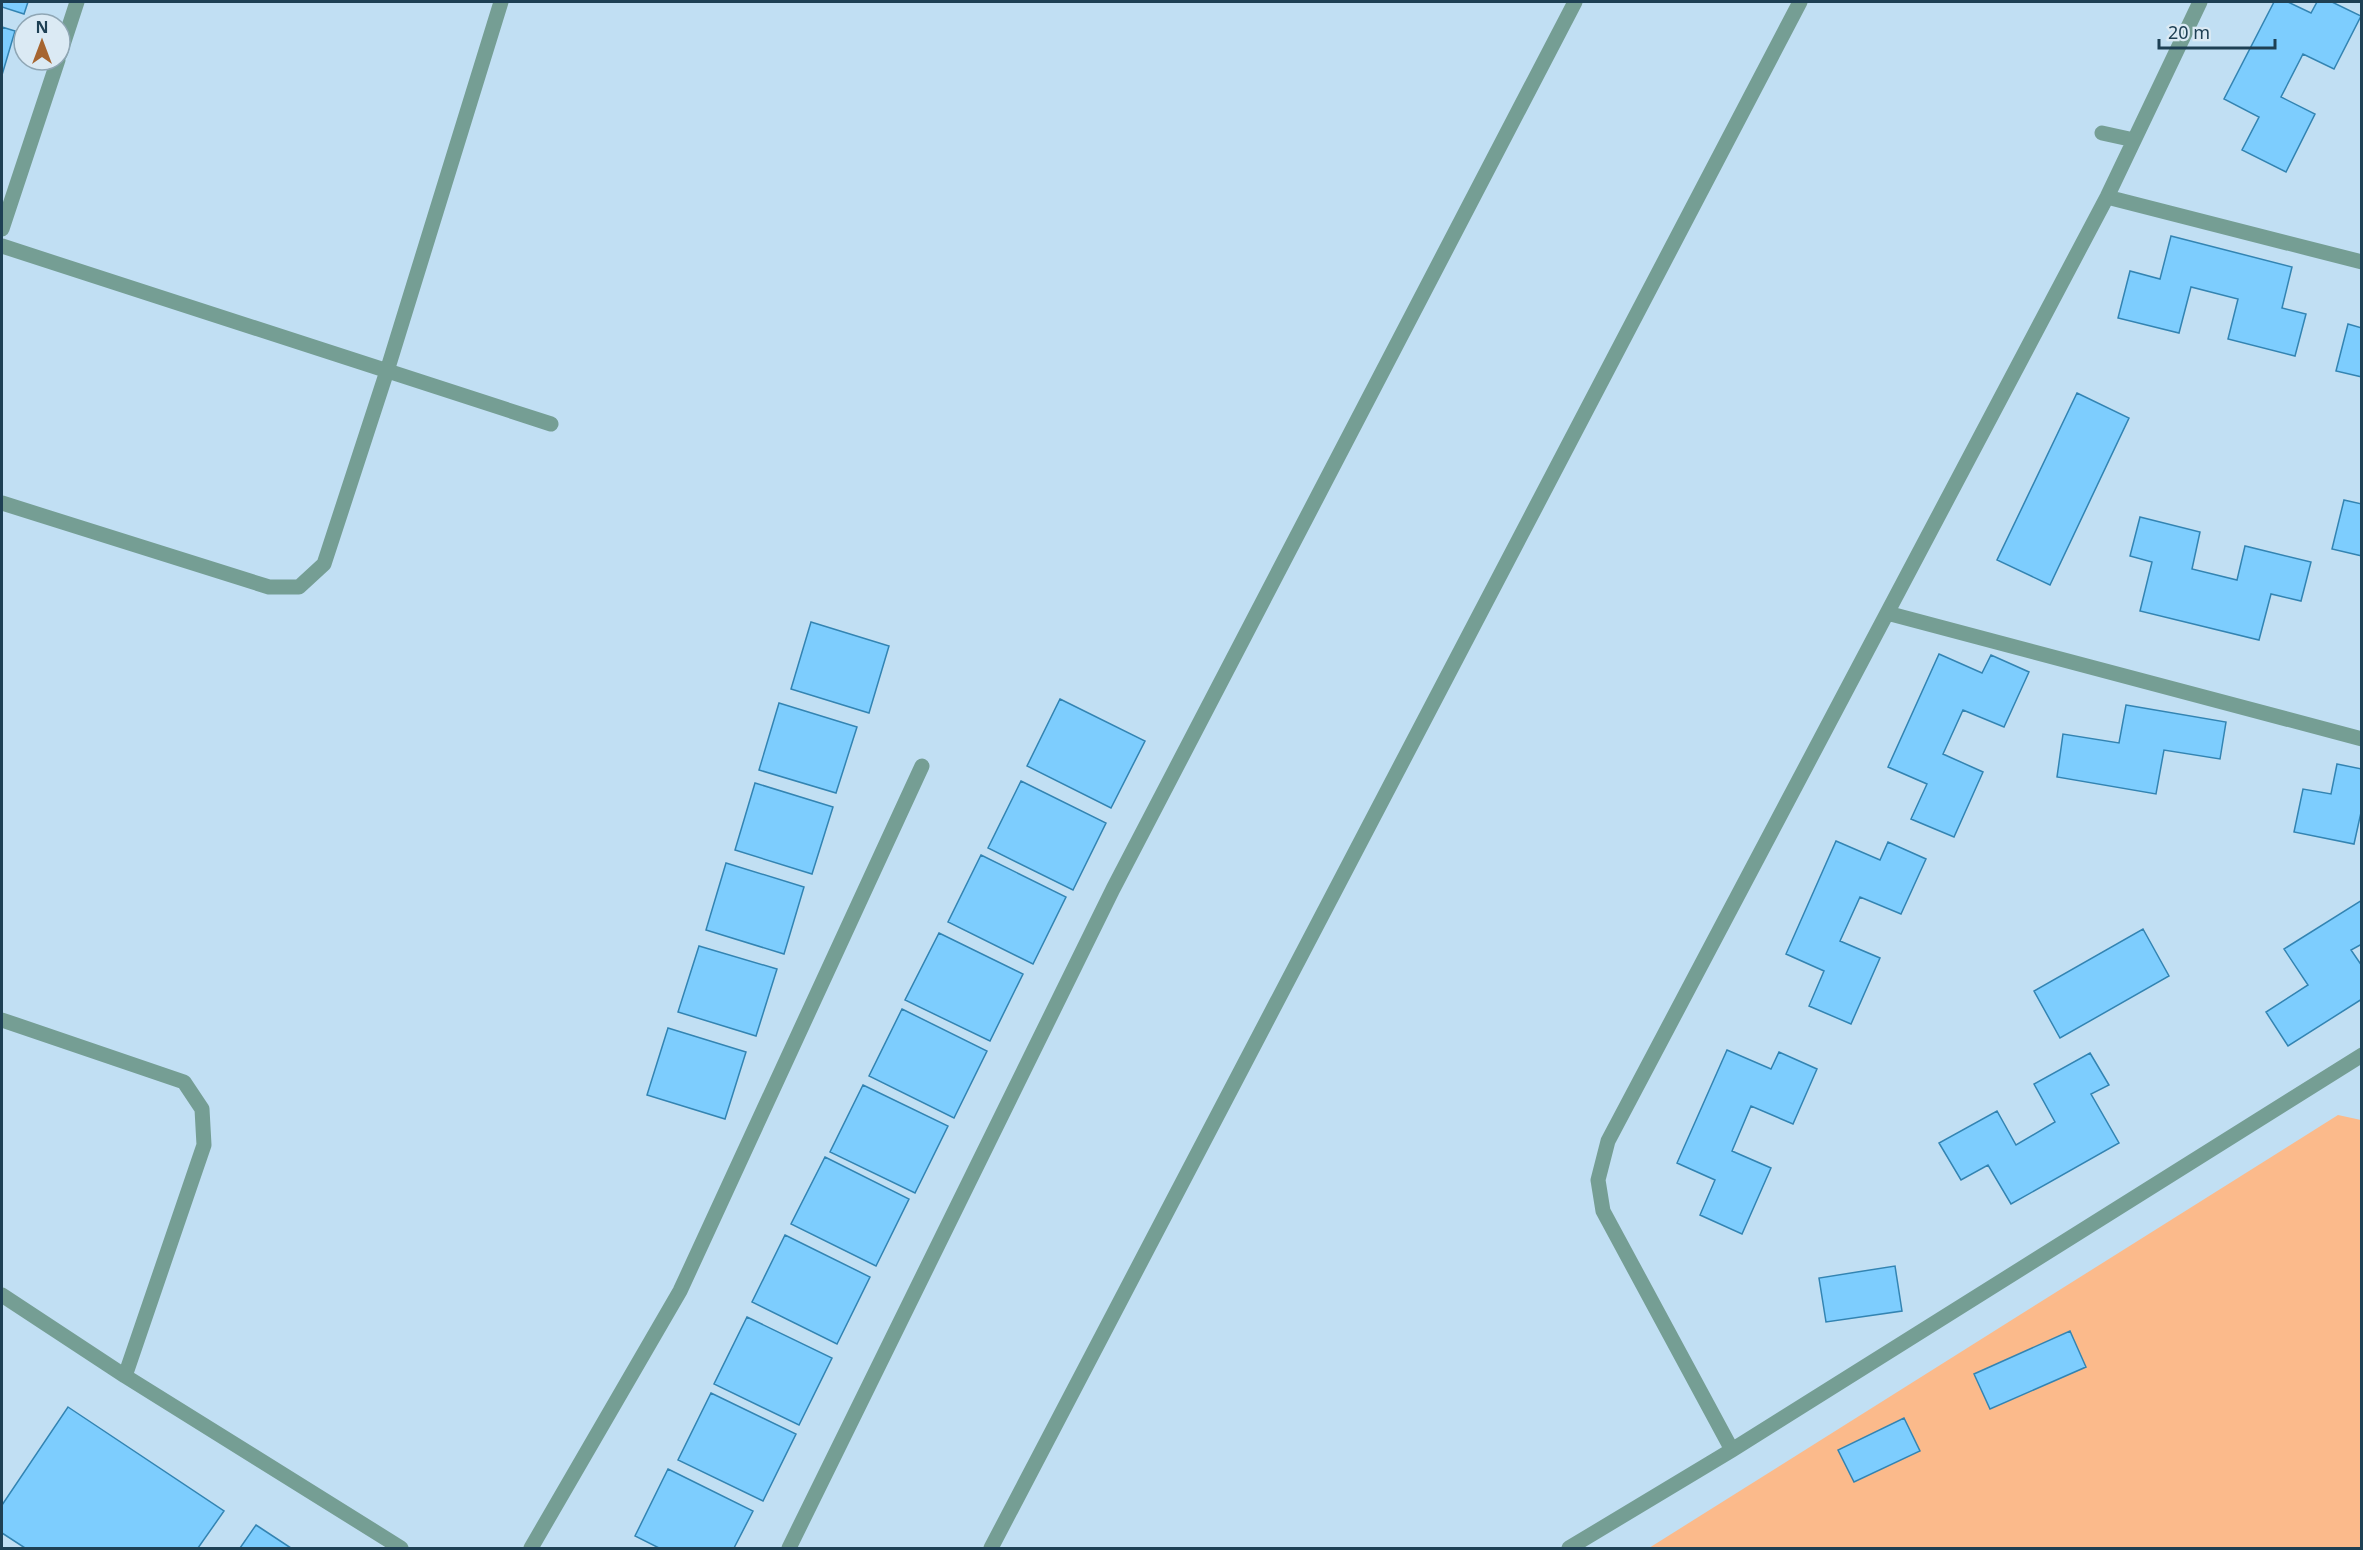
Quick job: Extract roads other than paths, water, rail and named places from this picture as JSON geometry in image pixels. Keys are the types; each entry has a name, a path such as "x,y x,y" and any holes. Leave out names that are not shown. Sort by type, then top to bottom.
{"street":[{"path":"72,17 77,2"},
{"path":"2,503 268,587 299,587 324,564 387,371 501,2"},
{"path":"789,1548 1113,889 1575,2"},
{"path":"991,1548 1800,2"},
{"path":"1732,1450 1603,1211 1598,1180 1608,1141 2107,197 2200,2"},
{"path":"2,230 54,72"},
{"path":"2102,133 2134,140"},
{"path":"2107,197 2361,262"},
{"path":"2,246 551,424"},
{"path":"1887,613 2361,739"},
{"path":"531,1548 680,1291 922,766"},
{"path":"2,1020 184,1082 202,1109 204,1145 125,1376"},
{"path":"1569,1548 1732,1450 2361,1055"},
{"path":"2,1295 125,1376 401,1548"}]}
